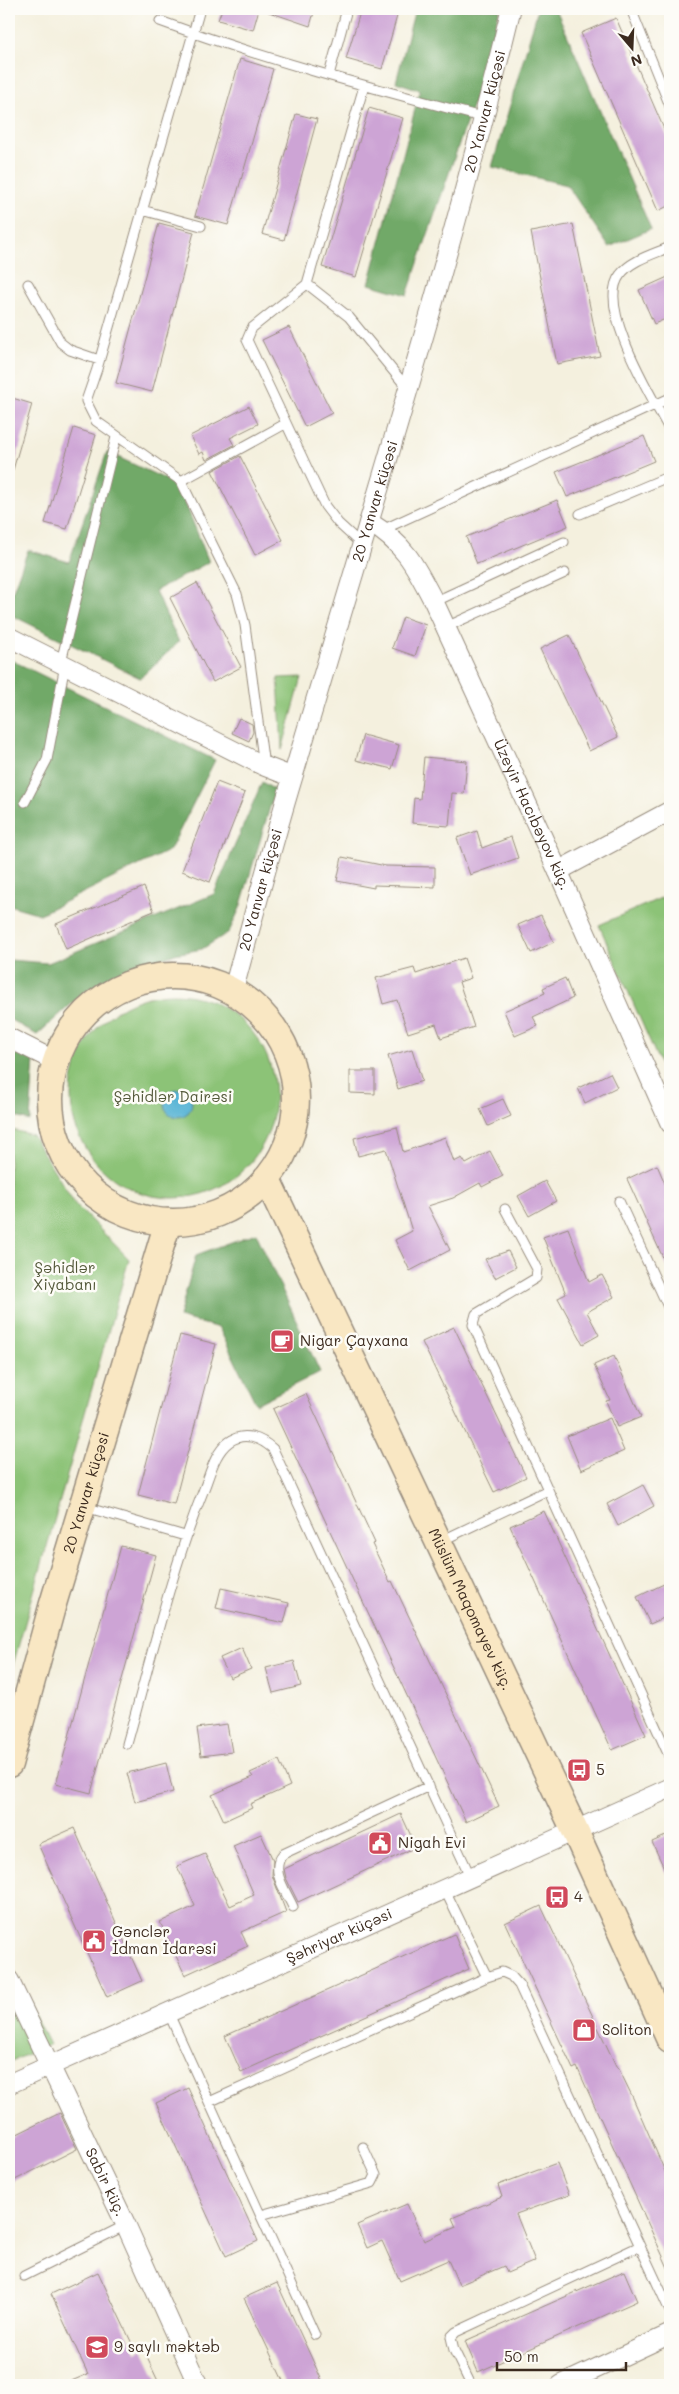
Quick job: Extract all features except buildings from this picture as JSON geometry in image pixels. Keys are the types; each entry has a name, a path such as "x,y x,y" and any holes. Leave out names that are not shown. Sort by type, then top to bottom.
{"main road":[{"path":"163,976 187,976 211,981 233,991 253,1005 270,1022 283,1042 292,1065 296,1113 291,1137 281,1159 267,1179 245,1199 212,1216 190,1221 146,1220 108,1204 77,1178 57,1142 52,1118 49,1102 55,1061 74,1025 96,1002 116,989 139,980 163,976"},
{"name":"Müslüm Maqomayev küç.","path":"267,1179 575,1831 670,2040"},
{"name":"20 Yanvar küçəsi","path":"9,1764 83,1506 168,1222"}],"street":[{"name":"20 Yanvar küçəsi","path":"233,991 292,777 362,545 375,526 408,389 485,118 511,9"},
{"name":"Üzeyir Hacıbəyov küç.","path":"375,526 396,540 434,602 558,871 670,1123"},
{"path":"9,637 264,766 292,777"},
{"path":"558,871 670,811"},
{"path":"9,1038 55,1061"},
{"name":"Şəhriyar küçəsi","path":"9,2084 446,1890 670,1788"},
{"name":"Sabir küç.","path":"9,1980 126,2225 198,2385"},
{"path":"561,2385 670,2334"}],"lane":[{"path":"200,9 86,401 96,421 116,437 181,481 237,594 246,634 264,766"},
{"path":"329,75 347,9"},
{"path":"631,9 670,106"},
{"path":"160,21 193,34 364,86 485,118"},
{"path":"362,545 338,523 325,506 247,340 252,328 307,284 364,86"},
{"path":"142,210 201,226"},
{"path":"670,247 633,263 619,276 613,295 617,322 626,344 670,431"},
{"path":"28,284 61,343 70,350 99,360"},
{"path":"307,284 349,317 408,389"},
{"path":"375,526 670,398"},
{"path":"181,481 285,424"},
{"path":"25,802 47,760 63,663 116,437"},
{"path":"580,514 670,476"},
{"path":"434,602 564,542"},
{"path":"446,627 565,573"},
{"path":"619,1202 670,1311"},
{"path":"505,1210 536,1270 536,1278 476,1314 473,1325 670,1758"},
{"path":"127,1744 185,1536 216,1459 229,1442 245,1436 262,1439 273,1449 471,1878"},
{"path":"438,1542 548,1490"},
{"path":"83,1506 185,1536"},
{"path":"293,1907 276,1868 278,1860 283,1854 429,1786"},
{"path":"446,1890 487,1976"},
{"path":"209,2102 487,1976 502,1972 512,1976 519,1985 670,2311"},
{"path":"169,2014 316,2335"},
{"path":"261,2215 372,2183 376,2175 363,2147"},
{"path":"24,2276 126,2225"},
{"path":"471,2385 454,2350 451,2337 456,2332 640,2246"}],"green space":[{"path":"415,9 500,9 477,92 407,295 369,284 420,90 396,82"},
{"path":"538,9 556,9 651,229 609,247 567,185 492,167"},
{"path":"107,452 178,485 209,562 155,591 179,642 140,678 9,614 9,601 28,550 69,562"},
{"path":"9,659 215,760 170,850 40,914 9,905"},
{"path":"302,677 282,750 278,678"},
{"path":"262,782 275,790 240,908 229,932 202,949 175,954 130,971 86,991 37,1035 9,1019 9,960 48,963 214,894"},
{"path":"670,894 670,1087 599,925"},
{"name":"Şəhidlər Dairəsi","path":"163,994 183,994 212,1001 238,1017 252,1031 268,1057 275,1086 275,1106 268,1135 252,1161 238,1175 212,1191 203,1194 183,1198 163,1198 134,1191 108,1175 94,1161 78,1135 75,1126 71,1106 71,1086 78,1057 94,1031 108,1017 134,1001 143,998"},
{"path":"9,1048 34,1060 30,1121 9,1115"},
{"name":"Şəhidlər Xiyabanı","path":"9,1129 32,1135 75,1204 129,1259 9,1679"},
{"path":"256,1233 320,1372 256,1404 219,1328 179,1317 196,1255"},
{"path":"9,1961 49,2045 9,2062"}],"water":[{"path":"178,1089 188,1093 192,1103 188,1113 178,1117 168,1113 164,1103 168,1093"}],"place":[{"name":"Nigar Çayxana","path":"282,1341"},
{"name":"5","path":"579,1770"},
{"name":"Nigah Evi","path":"380,1843"},
{"name":"4","path":"557,1897"},
{"name":"Gənclər İdman İdarəsi","path":"94,1941"},
{"name":"Soliton","path":"584,2030"},
{"name":"9 saylı məktəb","path":"97,2347"}]}
